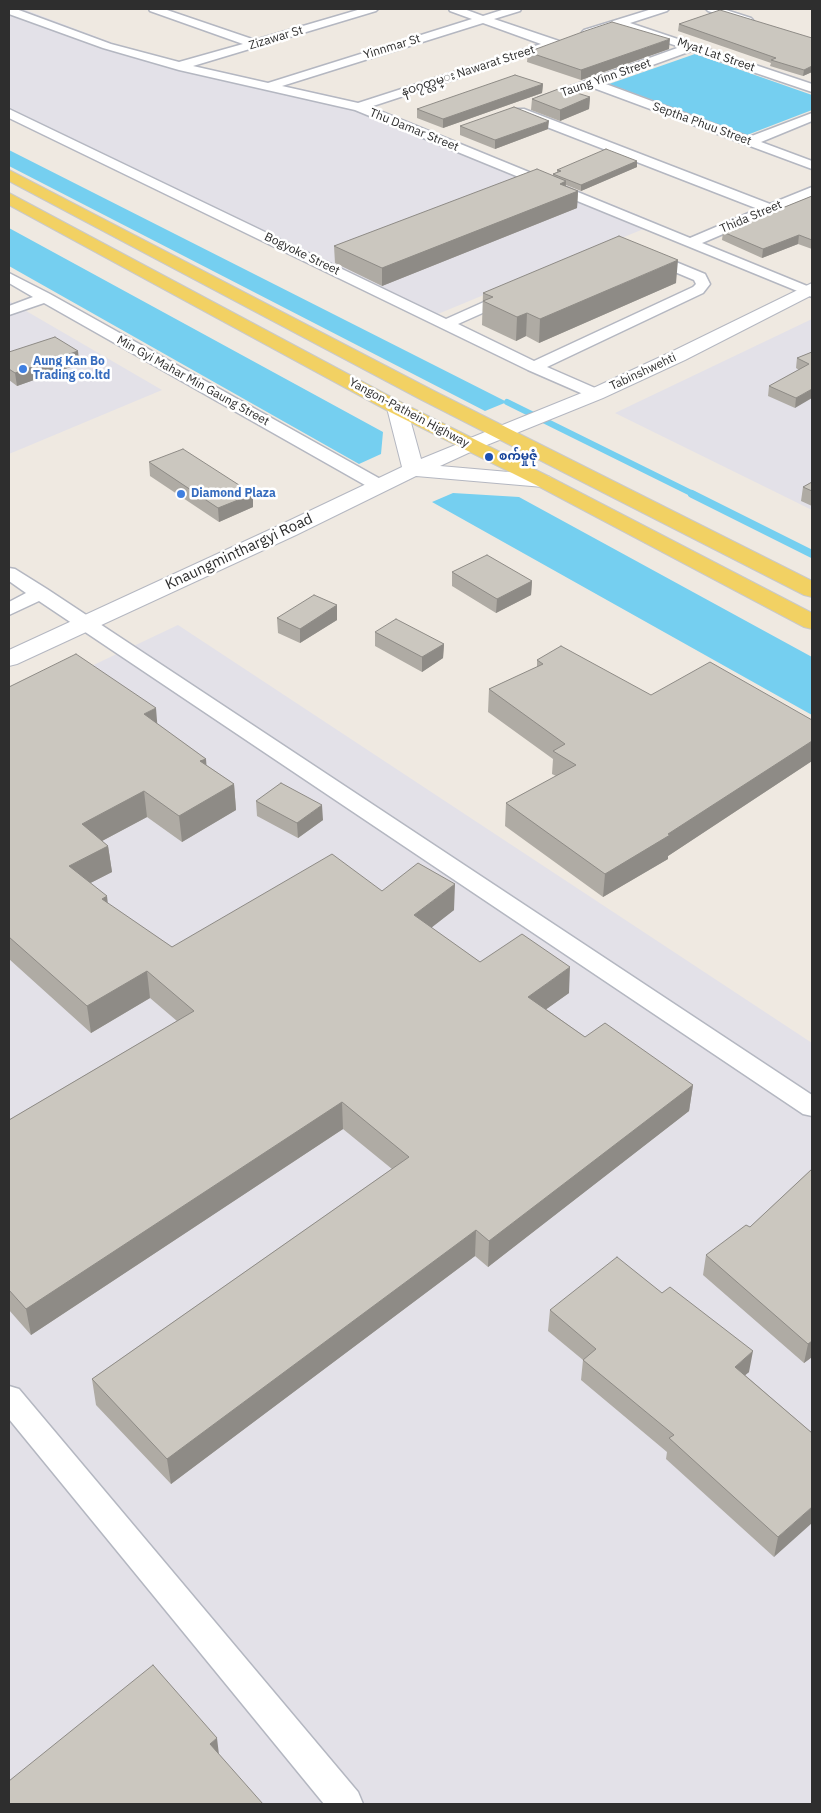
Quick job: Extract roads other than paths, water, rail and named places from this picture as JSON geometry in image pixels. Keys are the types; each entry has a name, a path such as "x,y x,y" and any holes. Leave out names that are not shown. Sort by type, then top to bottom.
{"main road":[{"name":"Yangon-Pathein Highway","path":"9,175 501,432 812,590"},
{"name":"Yangon-Pathein Highway","path":"9,198 397,408 543,481 812,622"}],"street":[{"path":"154,9 255,44"},
{"name":"Zizawar St","path":"179,66 372,9"},
{"path":"454,9 483,19"},
{"name":"Yinnmar St","path":"268,86 516,9"},
{"path":"581,35 663,9"},
{"path":"712,9 758,24"},
{"name":"Thu Damar Street","path":"9,10 107,46 179,66 359,107 690,243 810,290"},
{"name":"နဝ၇တ္လမ္း Nawarat Street","path":"359,107 557,42 483,19"},
{"name":"Myat Lat Street","path":"619,23 812,88"},
{"name":"Taung Yinn Street","path":"692,47 510,112 770,209"},
{"name":"Septha Phuu Street","path":"591,83 812,165"},
{"name":"Bogyoke Street","path":"9,113 534,367 596,394"},
{"path":"749,142 812,117"},
{"path":"434,138 452,132"},
{"name":"Thida Street","path":"690,243 812,191"},
{"path":"534,367 698,290 704,284 700,277 636,252"},
{"name":"Min Gyi Mahar Min Gaung Street","path":"9,277 378,485"},
{"path":"446,324 523,290"},
{"name":"Tabinshwehti","path":"470,446 596,394 678,356 810,290"},
{"path":"9,310 45,298"},
{"path":"397,408 413,470 543,481"},
{"name":"Knaungminthargyi Road","path":"9,659 288,530 378,485 470,446"},
{"path":"9,573 812,1107"},
{"path":"9,608 40,594"},
{"path":"9,1398 346,1804"}],"water":[{"path":"695,54 812,95 812,110 747,135 609,84"},
{"path":"9,150 507,402 485,411 9,166"},
{"path":"9,228 383,432 381,454 359,464 9,266"},
{"path":"453,493 519,497 812,657 812,715 432,502"}],"waterway":[{"path":"507,402 695,495"},
{"path":"692,494 812,554"}],"place":[{"name":"Aung Kan Bo Trading co.ltd","path":"23,369"},
{"name":"စက်မှုဇုံ","path":"489,457"},
{"name":"Diamond Plaza","path":"181,494"}]}
